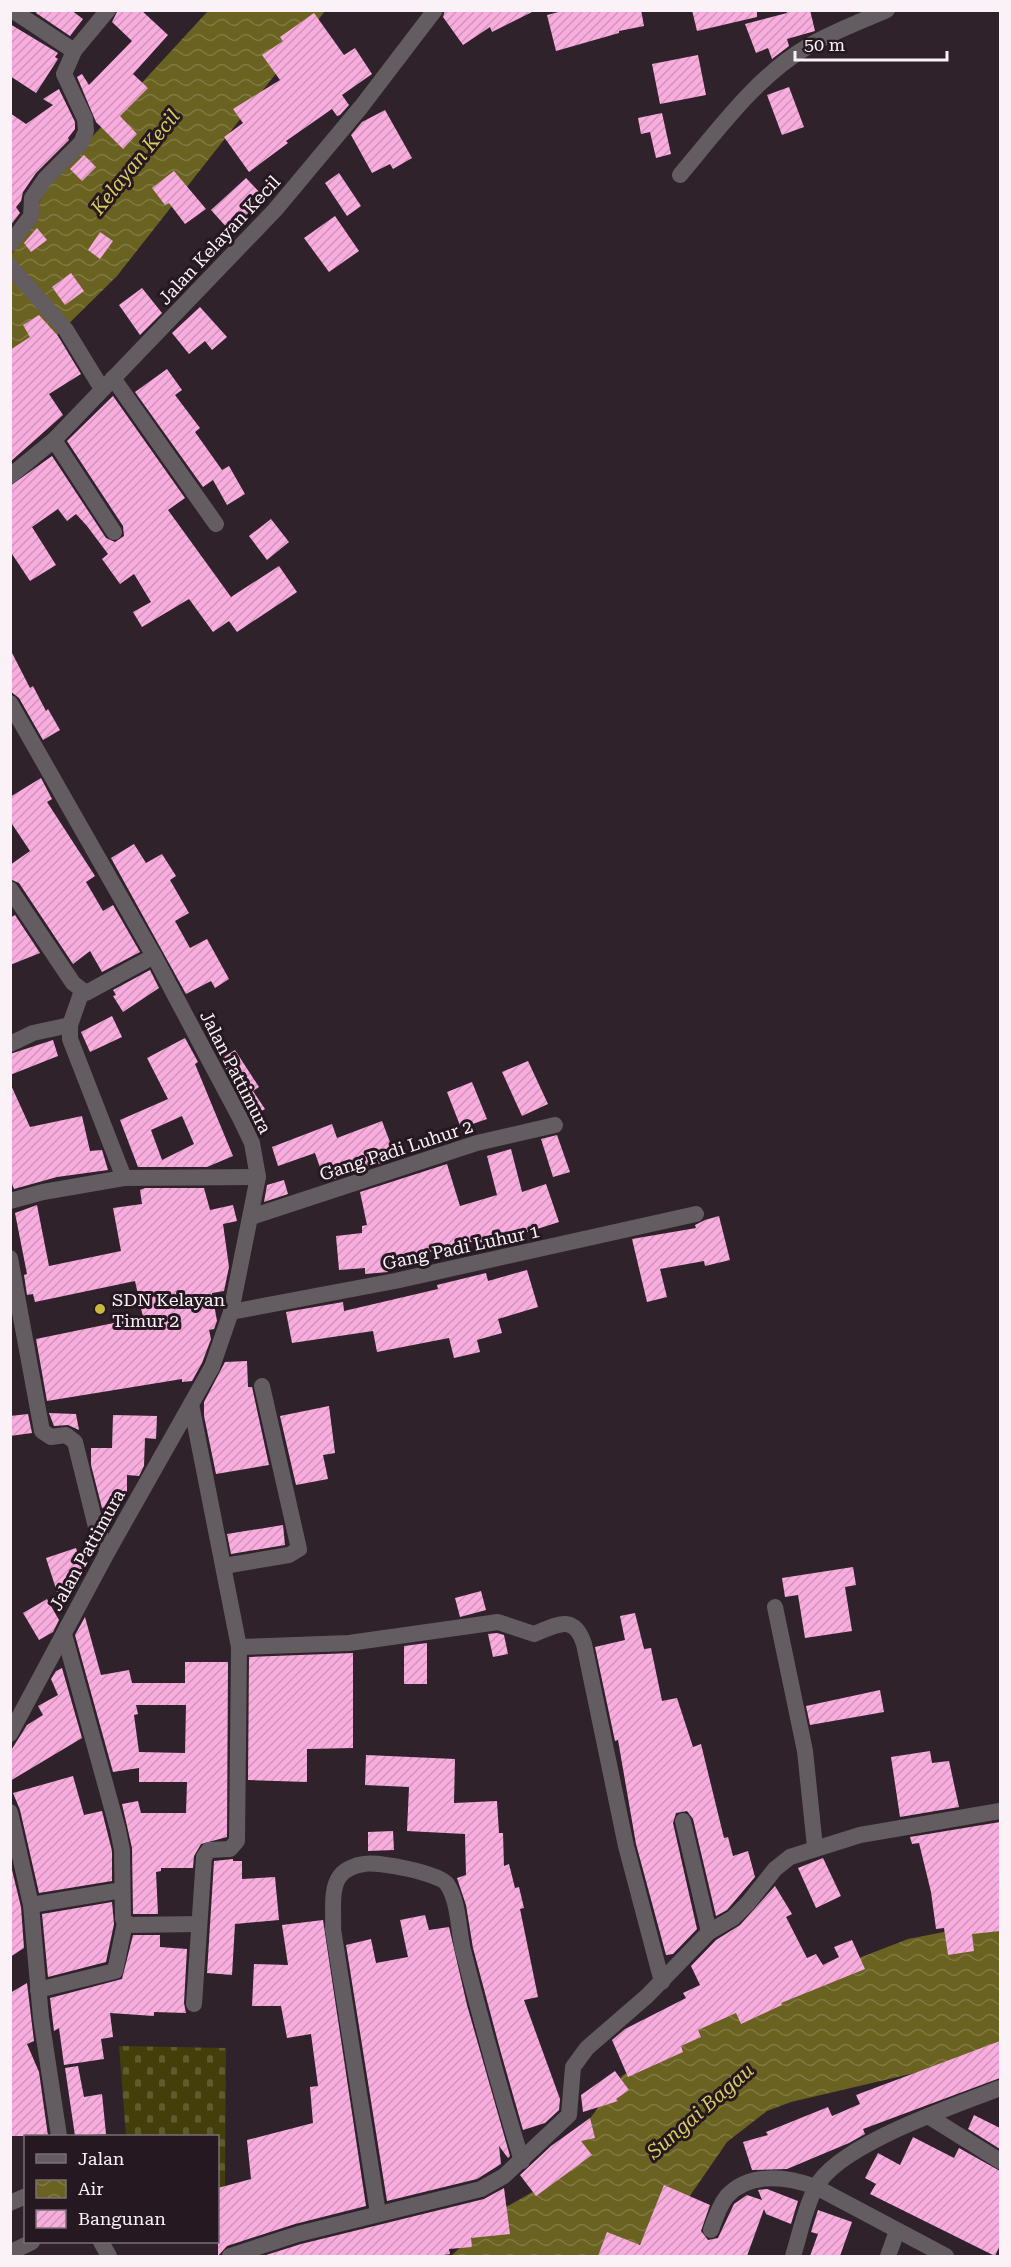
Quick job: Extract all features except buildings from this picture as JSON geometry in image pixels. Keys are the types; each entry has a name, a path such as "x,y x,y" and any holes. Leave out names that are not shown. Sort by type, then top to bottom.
{"street":[{"path":"12,10 74,51"},
{"path":"10,244 31,216 32,198 45,179 81,143 86,131 86,119 64,74 74,51 108,10"},
{"name":"Jalan Kelayan Kecil","path":"10,476 54,440 167,325 275,210 361,107 435,10"},
{"path":"680,175 732,113 780,67 806,48 887,10"},
{"path":"10,266 66,330 216,524"},
{"path":"54,440 114,532"},
{"name":"Jalan Pattimura","path":"10,703 154,956 244,1126 254,1153 258,1177 231,1312 212,1367 108,1551 10,1734"},
{"path":"10,890 73,982 82,991 93,992 154,956"},
{"path":"82,991 70,1025 74,1053 124,1178"},
{"path":"10,1044 33,1033 70,1025"},
{"name":"Gang Padi Luhur 2","path":"251,1217 477,1143 555,1125"},
{"path":"10,1201 43,1192 124,1178 258,1177"},
{"name":"Gang Padi Luhur 1","path":"231,1312 395,1281 696,1214"},
{"path":"10,1258 42,1431 51,1437 66,1435 75,1442 96,1527 108,1551"},
{"path":"224,1566 289,1555 299,1549 262,1386"},
{"path":"191,1404 239,1647 237,1841 230,1848 206,1852 194,2004"},
{"path":"775,1607 805,1751 815,1847"},
{"path":"239,1647 349,1643 498,1622 534,1634 558,1624 568,1624 576,1628 584,1644 626,1846 662,1982"},
{"path":"38,1990 115,1971 125,1923 122,1914 122,1850 118,1830 64,1634"},
{"path":"230,2256 298,2234 481,2189 504,2176 568,2115 573,2067 588,2048 662,1982 709,1932 741,1910 775,1869 790,1857 815,1847 860,1835 1000,1811"},
{"path":"10,1812 31,1905 38,1990 59,2135"},
{"path":"683,1821 709,1932"},
{"path":"378,2213 333,1929 335,1886 339,1876 347,1869 365,1863 376,1864 435,1875 446,1882 454,1901 463,1949 522,2161"},
{"path":"31,1905 122,1890"},
{"path":"125,1923 199,1924"},
{"path":"793,2256 816,2187 828,2170 855,2151 928,2116 1000,2088"},
{"path":"928,2116 1000,2161"},
{"path":"711,2230 728,2195 749,2184 777,2177 793,2179 816,2187 946,2256"},
{"path":"10,2204 24,2197"},
{"path":"888,2256 897,2231"},
{"path":"14,2256 11,2251 28,2243"}],"green space":[{"path":"119,2046 226,2048 225,2190 219,2191 219,2135 126,2135"}],"water":[{"name":"Kelayan Kecil","path":"208,11 325,11 117,276 28,364 11,373 10,256 32,226 44,189"},
{"name":"Sungai Bagau","path":"1000,1921 1000,2053 791,2102 767,2111 727,2142 685,2203 670,2220 624,2256 451,2256 501,2210 536,2190 622,2076 698,2025 784,1987 908,1939"}],"place":[{"name":"SDN Kelayan Timur 2","path":"100,1309"}]}
